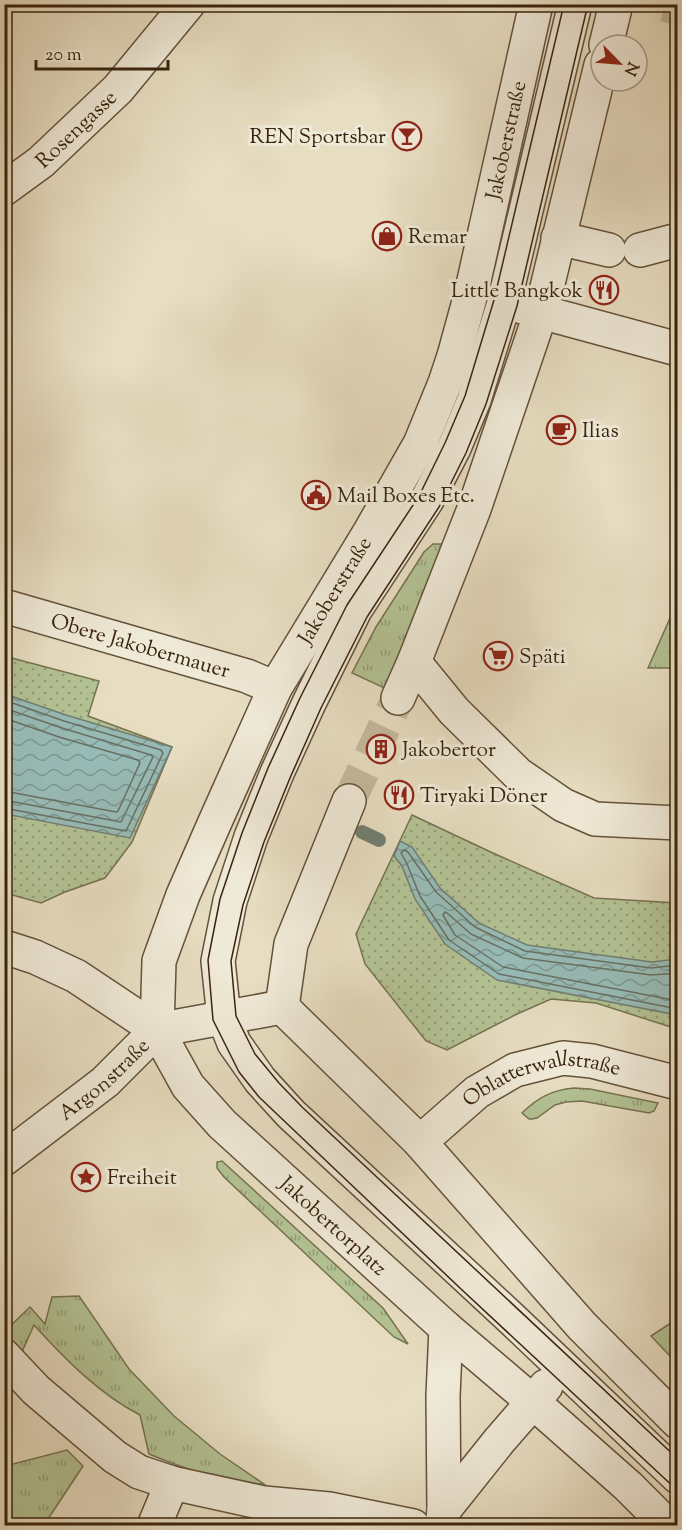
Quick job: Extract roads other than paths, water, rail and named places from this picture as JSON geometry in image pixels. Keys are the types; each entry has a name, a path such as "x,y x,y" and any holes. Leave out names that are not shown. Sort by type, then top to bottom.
{"street":[{"name":"Rosengasse","path":"4,189 41,162 118,88 188,4"},
{"name":"Jakoberstraße","path":"157,1030 159,961 183,896 215,822 275,688 371,530 420,444 448,374 471,294 536,4"},
{"path":"575,4 504,303 474,400 454,448 427,500 355,610 309,702 251,837 230,901 218,961 224,1018 234,1042 260,1080 291,1114 678,1477"},
{"path":"609,33 616,4"},
{"path":"398,698 474,509 541,312 594,93"},
{"path":"558,238 625,250 678,240"},
{"path":"471,294 678,349"},
{"name":"Obere Jakobermauer","path":"4,606 247,676 275,688"},
{"path":"414,662 454,711 518,774 563,805 595,819 678,823"},
{"path":"349,801 291,944 282,1007 420,1142 582,1326 678,1422"},
{"path":"4,947 35,957 76,976 157,1030"},
{"name":"Argonstraße","path":"4,1159 105,1082 157,1030 282,1007"},
{"name":"Jakobertorplatz","path":"157,1030 188,1086 222,1124 446,1328 534,1402 628,1486 668,1526"},
{"name":"Oblatterwallstraße","path":"420,1142 477,1092 515,1070 563,1058 592,1061 678,1083"},
{"path":"443,1518 499,1441 534,1402 560,1365 582,1326"},
{"path":"443,1518 443,1396 446,1328"},
{"path":"4,1356 36,1390 115,1458 139,1472 172,1484 264,1503 328,1509 413,1526"},
{"path":"154,1526 172,1484"}],"water":[{"path":"5,694 172,747 130,838 5,814"},
{"path":"400,841 412,847 440,888 479,923 527,945 652,962 677,959 677,1015 497,980 445,944 415,899 402,866 394,856"}],"waterway":[{"path":"362,832 379,840"}],"tunnel":[{"path":"665,5 678,9"},
{"path":"349,801 398,698"}],"tram line":[{"path":"564,4 494,300 465,396 419,496 347,605 268,768 242,833 220,899 208,960 213,1020 239,1072 259,1097 678,1491"},
{"path":"588,4 517,306 486,404 466,453 439,507 367,617 321,708 264,842 243,905 231,961 236,1016 255,1054 279,1083 678,1459"}],"place":[{"name":"REN Sportsbar","path":"407,136"},
{"name":"Remar","path":"387,236"},
{"name":"Little Bangkok","path":"604,290"},
{"name":"Ilias","path":"561,430"},
{"name":"Mail Boxes Etc.","path":"316,495"},
{"name":"Späti","path":"498,656"},
{"name":"Jakobertor","path":"381,749"},
{"name":"Tiryaki Döner","path":"399,795"},
{"name":"Freiheit","path":"86,1177"}]}
